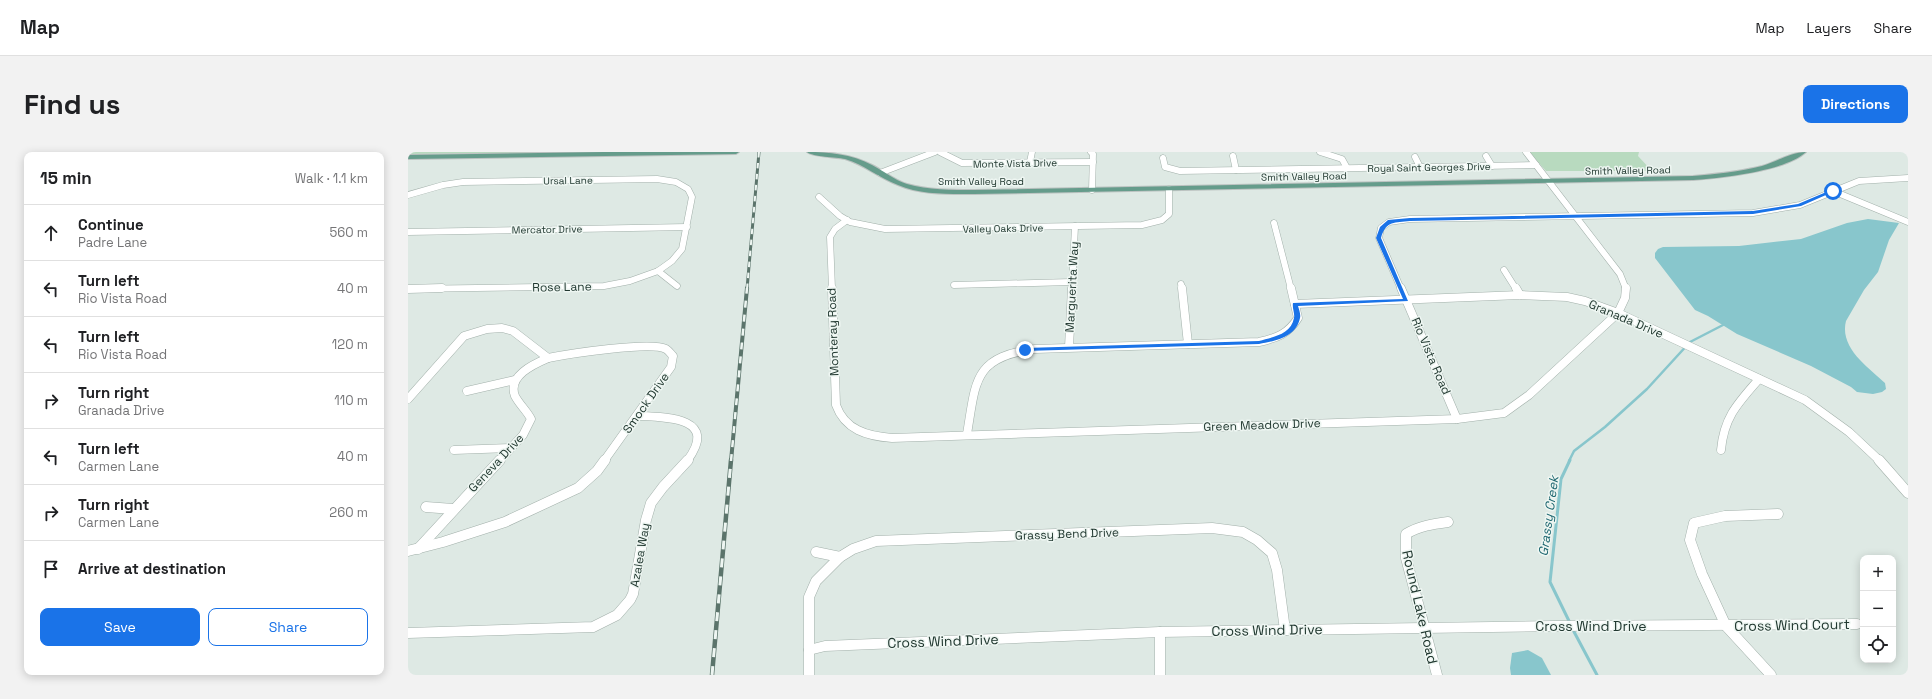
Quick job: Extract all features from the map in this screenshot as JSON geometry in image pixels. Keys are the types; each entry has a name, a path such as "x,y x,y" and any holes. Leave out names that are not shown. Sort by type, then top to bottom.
{"main road":[{"path":"408,157 736,152"},
{"name":"Smith Valley Road","path":"810,152 846,158 870,167 905,185 945,192 1677,179 1721,176 1771,166 1803,152"}],"street":[{"path":"880,173 935,152"},
{"name":"Monte Vista Drive","path":"940,152 962,163 1093,162"},
{"path":"1030,162 1032,152"},
{"path":"1091,152 1093,154 1092,190"},
{"path":"1320,152 1342,160 1347,168"},
{"path":"1526,152 1620,274 1626,288 1627,296 1618,314"},
{"path":"1233,156 1236,170"},
{"path":"1486,156 1492,166"},
{"path":"1415,157 1420,167"},
{"name":"Royal Saint Georges Drive","path":"1163,158 1165,167 1174,171 1536,166"},
{"path":"1574,216 1765,212 1800,205 1859,181 1908,178"},
{"name":"Ursal Lane","path":"408,195 443,186 470,182 668,180 683,186 690,193 692,198 686,227"},
{"name":"Valley Oaks Drive","path":"819,197 828,203 840,216 847,220 863,226 890,230 1142,225 1156,223 1169,214 1170,189"},
{"path":"1833,191 1908,222"},
{"name":"Rio Vista Road","path":"1457,419 1379,238 1381,228 1390,222 1400,220 1574,216"},
{"name":"Monteray Road","path":"847,220 835,229 830,237 836,405 843,421 869,434"},
{"path":"967,434 976,384 986,367 996,359 1012,352 1069,347 1259,342 1280,337 1291,330 1298,318 1274,223"},
{"name":"Marguerita Way","path":"1069,347 1071,282 1075,226"},
{"name":"Mercator Drive","path":"408,232 686,227"},
{"name":"Rose Lane","path":"408,289 604,286 630,281 658,271 672,261 682,249 686,227"},
{"path":"1504,270 1520,295"},
{"path":"658,271 677,286"},
{"path":"954,284 1071,282"},
{"path":"1181,284 1188,344"},
{"name":"Granada Drive","path":"1295,304 1520,295 1567,297 1618,314 1805,400 1849,432 1883,464 1908,493"},
{"name":"Green Meadow Drive","path":"869,434 892,438 967,434 1457,419 1504,413 1529,395 1618,314"},
{"path":"408,399 464,336 487,329 502,328 513,331 548,358 530,367 515,380 467,390"},
{"name":"Smock Drive","path":"408,551 506,522 578,488 597,471 637,416 671,367 673,356 671,352 659,347 650,346 569,354 548,358"},
{"path":"1721,450 1721,436 1727,417 1759,379"},
{"name":"Geneva Drive","path":"418,549 453,509 523,435 531,419 513,391 515,380"},
{"name":"Azalea Way","path":"408,633 593,627 604,624 619,613 631,600 633,594 651,503 663,486 691,456 699,439 696,431 684,420 676,418 637,416"},
{"path":"454,450 511,448"},
{"path":"426,507 453,509"},
{"path":"1771,675 1726,626 1702,574 1690,540 1694,523 1712,518 1735,515 1778,514"},
{"name":"Round Lake Road","path":"1437,675 1406,558 1405,546 1406,534 1423,526 1448,522"},
{"name":"Grassy Bend Drive","path":"809,675 809,597 816,581 840,557 853,549 876,541 1212,528 1243,532 1257,540 1272,553 1277,570 1285,630"},
{"path":"816,552 840,557"},
{"name":"Cross Wind Court","path":"1726,626 1857,624"},
{"name":"Cross Wind Drive","path":"809,650 825,646 1160,632 1554,626 1726,626"},
{"path":"1160,632 1160,675"}],"green space":[{"path":"408,152 614,152 408,154"},
{"path":"1529,152 1639,152 1638,156 1652,171 1546,171"}],"water":[{"path":"1868,219 1899,223 1889,240 1878,272 1864,290 1846,321 1845,331 1851,349 1864,364 1885,383 1886,389 1882,392 1873,394 1857,392 1851,387 1811,366 1737,334 1708,316 1695,310 1655,258 1655,253 1658,249 1663,247 1739,246 1801,239 1847,223"},
{"path":"1528,650 1542,658 1551,675 1511,675 1510,668 1512,653"}],"waterway":[{"name":"Grassy Creek","path":"1569,461 1574,451 1605,427 1647,389 1690,342 1723,325"},
{"name":"Grassy Creek","path":"1570,460 1561,479 1550,582 1570,623"},
{"name":"Grassy Creek","path":"1572,628 1597,675"}],"railway":[{"path":"747,289 759,152"},
{"path":"731,461 747,288"},
{"path":"712,675 731,460"}],"route":[{"path":"1025,350 1035,348 1259,342 1280,337 1291,330 1298,318 1295,304 1406,300 1378,234 1385,224 1400,220 1753,213 1800,205 1833,191"}]}
